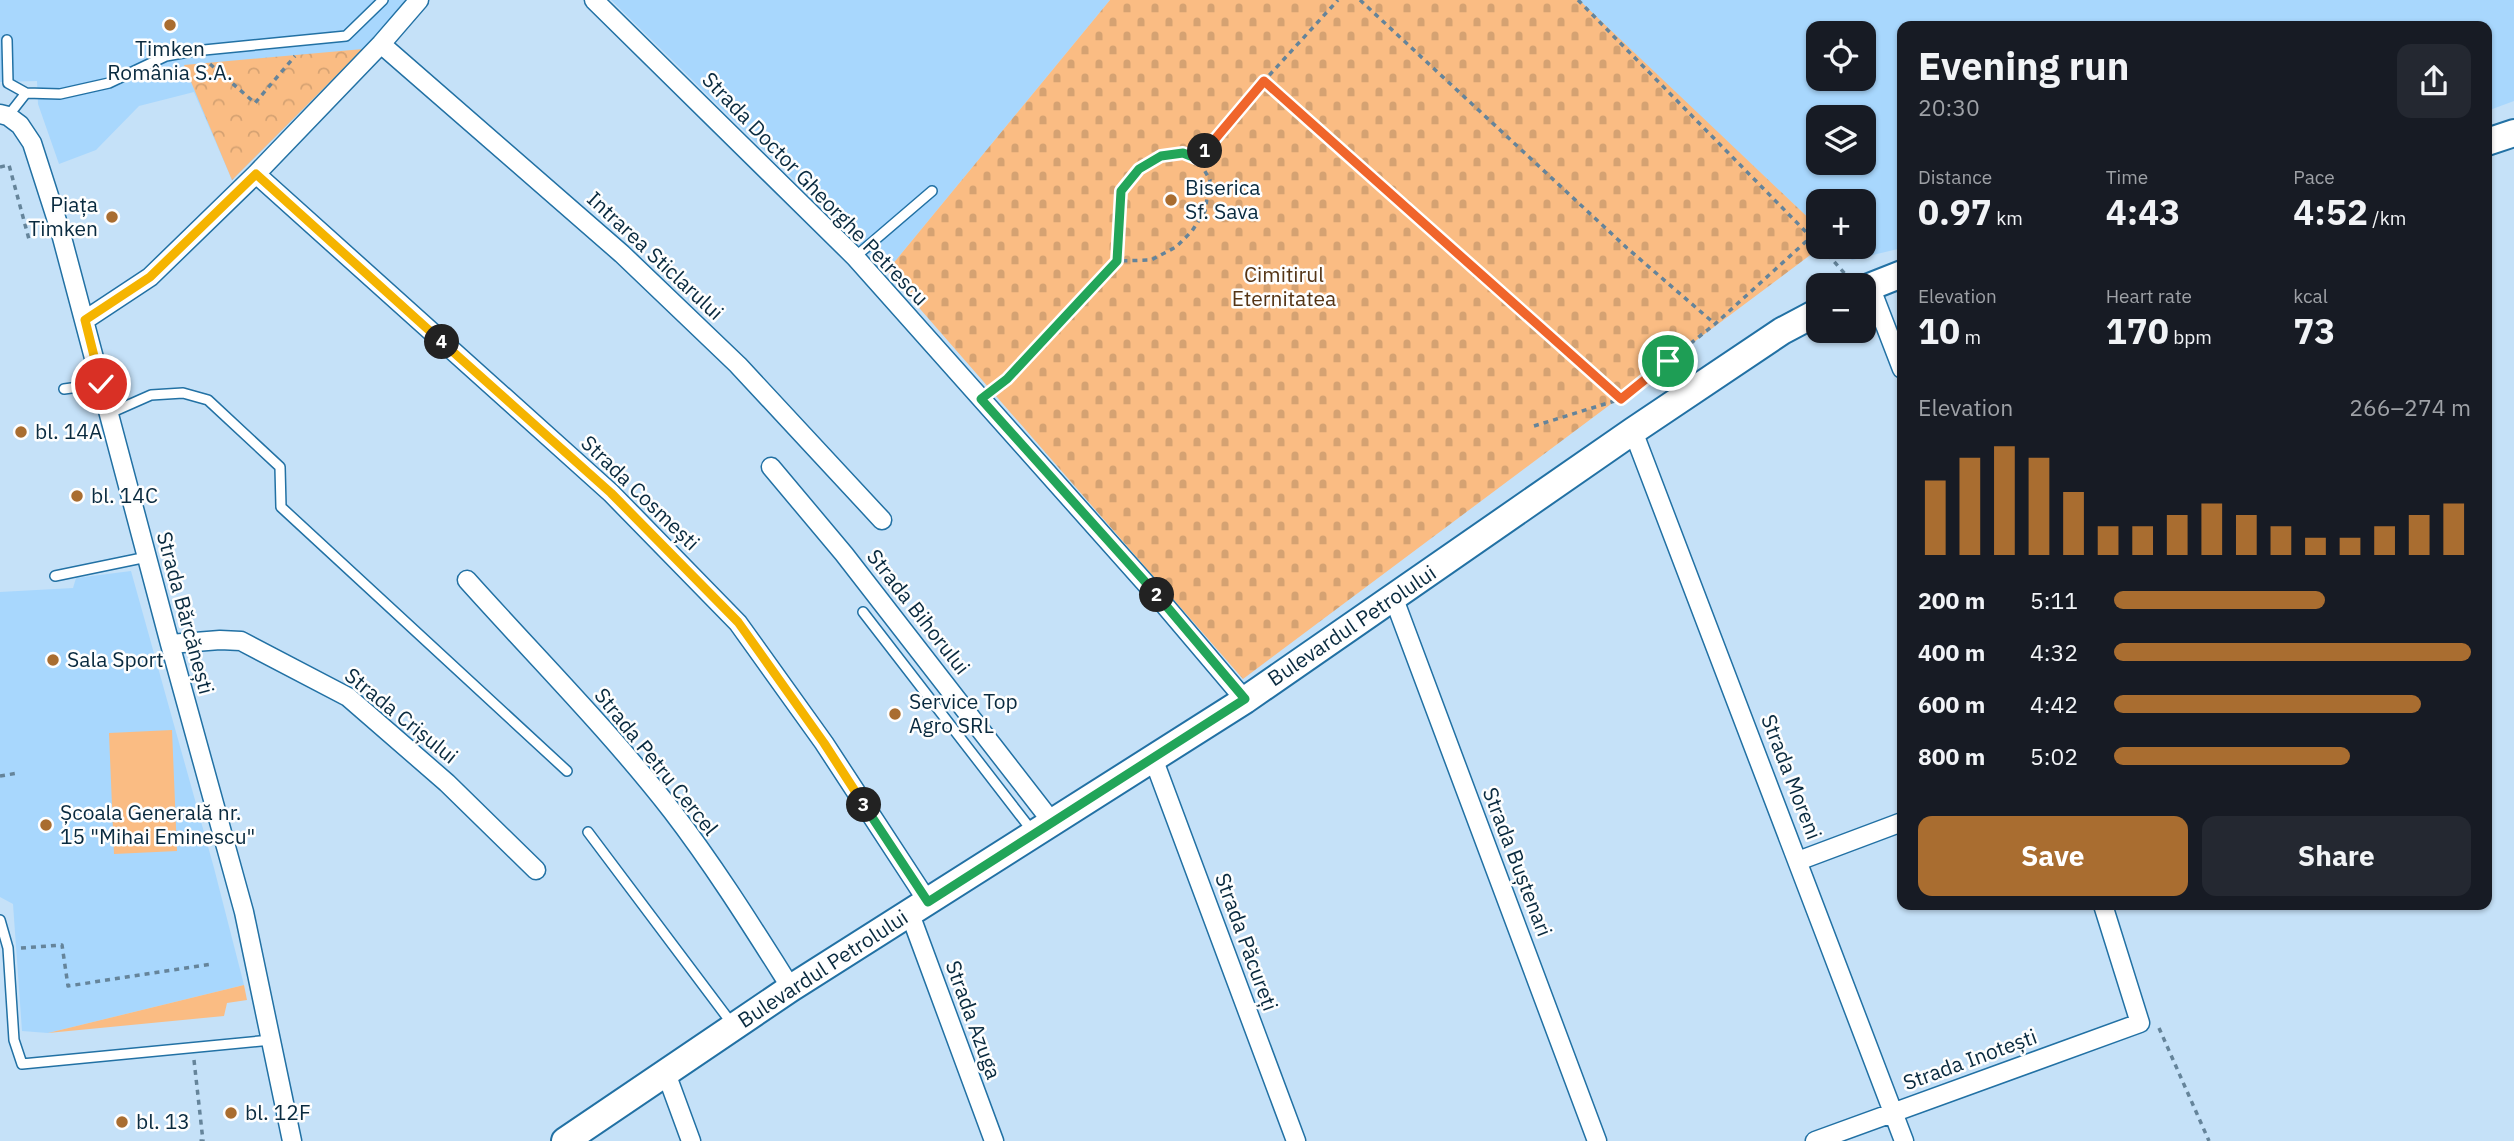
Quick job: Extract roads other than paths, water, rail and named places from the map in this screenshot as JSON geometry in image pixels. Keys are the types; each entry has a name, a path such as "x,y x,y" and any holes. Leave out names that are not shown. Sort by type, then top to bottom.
{"street":[{"path":"85,320 150,277 256,174 381,44 419,0"},
{"name":"Strada Doctor Gheorghe Petrescu","path":"594,0 855,257 1156,594 1245,699"},
{"name":"Intrarea Sticlarului","path":"381,44 651,282 738,365 882,520"},
{"name":"Strada Bărcănești","path":"4,115 20,125 32,143 60,230 244,912 292,1141"},
{"path":"2492,140 2514,133"},
{"name":"Strada Cosmești","path":"256,174 611,493 738,622 824,743 919,908"},
{"path":"1876,283 1897,276"},
{"path":"1876,314 1897,358"},
{"name":"Bulevardul Petrolului","path":"565,1141 791,988 1245,699 1394,599 1633,431 1806,319"},
{"name":"Strada Moreni","path":"1633,431 1904,1141"},
{"name":"Strada Bihorului","path":"771,467 844,554 1043,827"},
{"name":"Strada Petru Cercel","path":"467,580 606,733 671,810 728,890 791,988"},
{"name":"Strada Buștenari","path":"1394,599 1597,1141"},
{"name":"Strada Crișului","path":"170,644 241,641 348,697 447,783 536,870"},
{"name":"Strada Păcureți","path":"1153,758 1296,1141"},
{"path":"1798,860 1897,824"},
{"name":"Strada Azuga","path":"919,908 994,1141"},
{"name":"Strada Inotești","path":"1815,1141 2140,1023 2105,910"},
{"path":"666,1073 691,1141"}],"lane":[{"path":"7,40 8,83 26,93 60,94 110,83 166,57 194,51 346,36 383,0"},
{"path":"4,115 26,93"},
{"path":"855,257 932,191"},
{"path":"981,399 1007,379 1117,261"},
{"path":"64,389 101,384"},
{"path":"108,414 151,395 183,393 208,400 280,467 281,507 567,771"},
{"path":"55,576 147,557"},
{"path":"863,612 1043,827"},
{"path":"588,832 734,1026"},
{"path":"0,920 8,948 14,1040 22,1063 271,1040"}],"place":[{"name":"Timken România S.A.","path":"170,25"},
{"name":"Biserica Sf. Sava","path":"1171,200"},
{"name":"Piața Timken","path":"112,217"},
{"name":"bl. 14A","path":"21,432"},
{"name":"bl. 14C","path":"77,496"},
{"name":"Sala Sport","path":"53,660"},
{"name":"Service Top Agro SRL","path":"895,714"},
{"name":"Școala Generală nr. 15 \"Mihai Eminescu\"","path":"46,825"},
{"name":"bl. 12F","path":"231,1113"},
{"name":"bl. 13","path":"122,1122"}],"park label":[{"name":"Cimitirul Eternitatea","path":"1284,287"}]}
